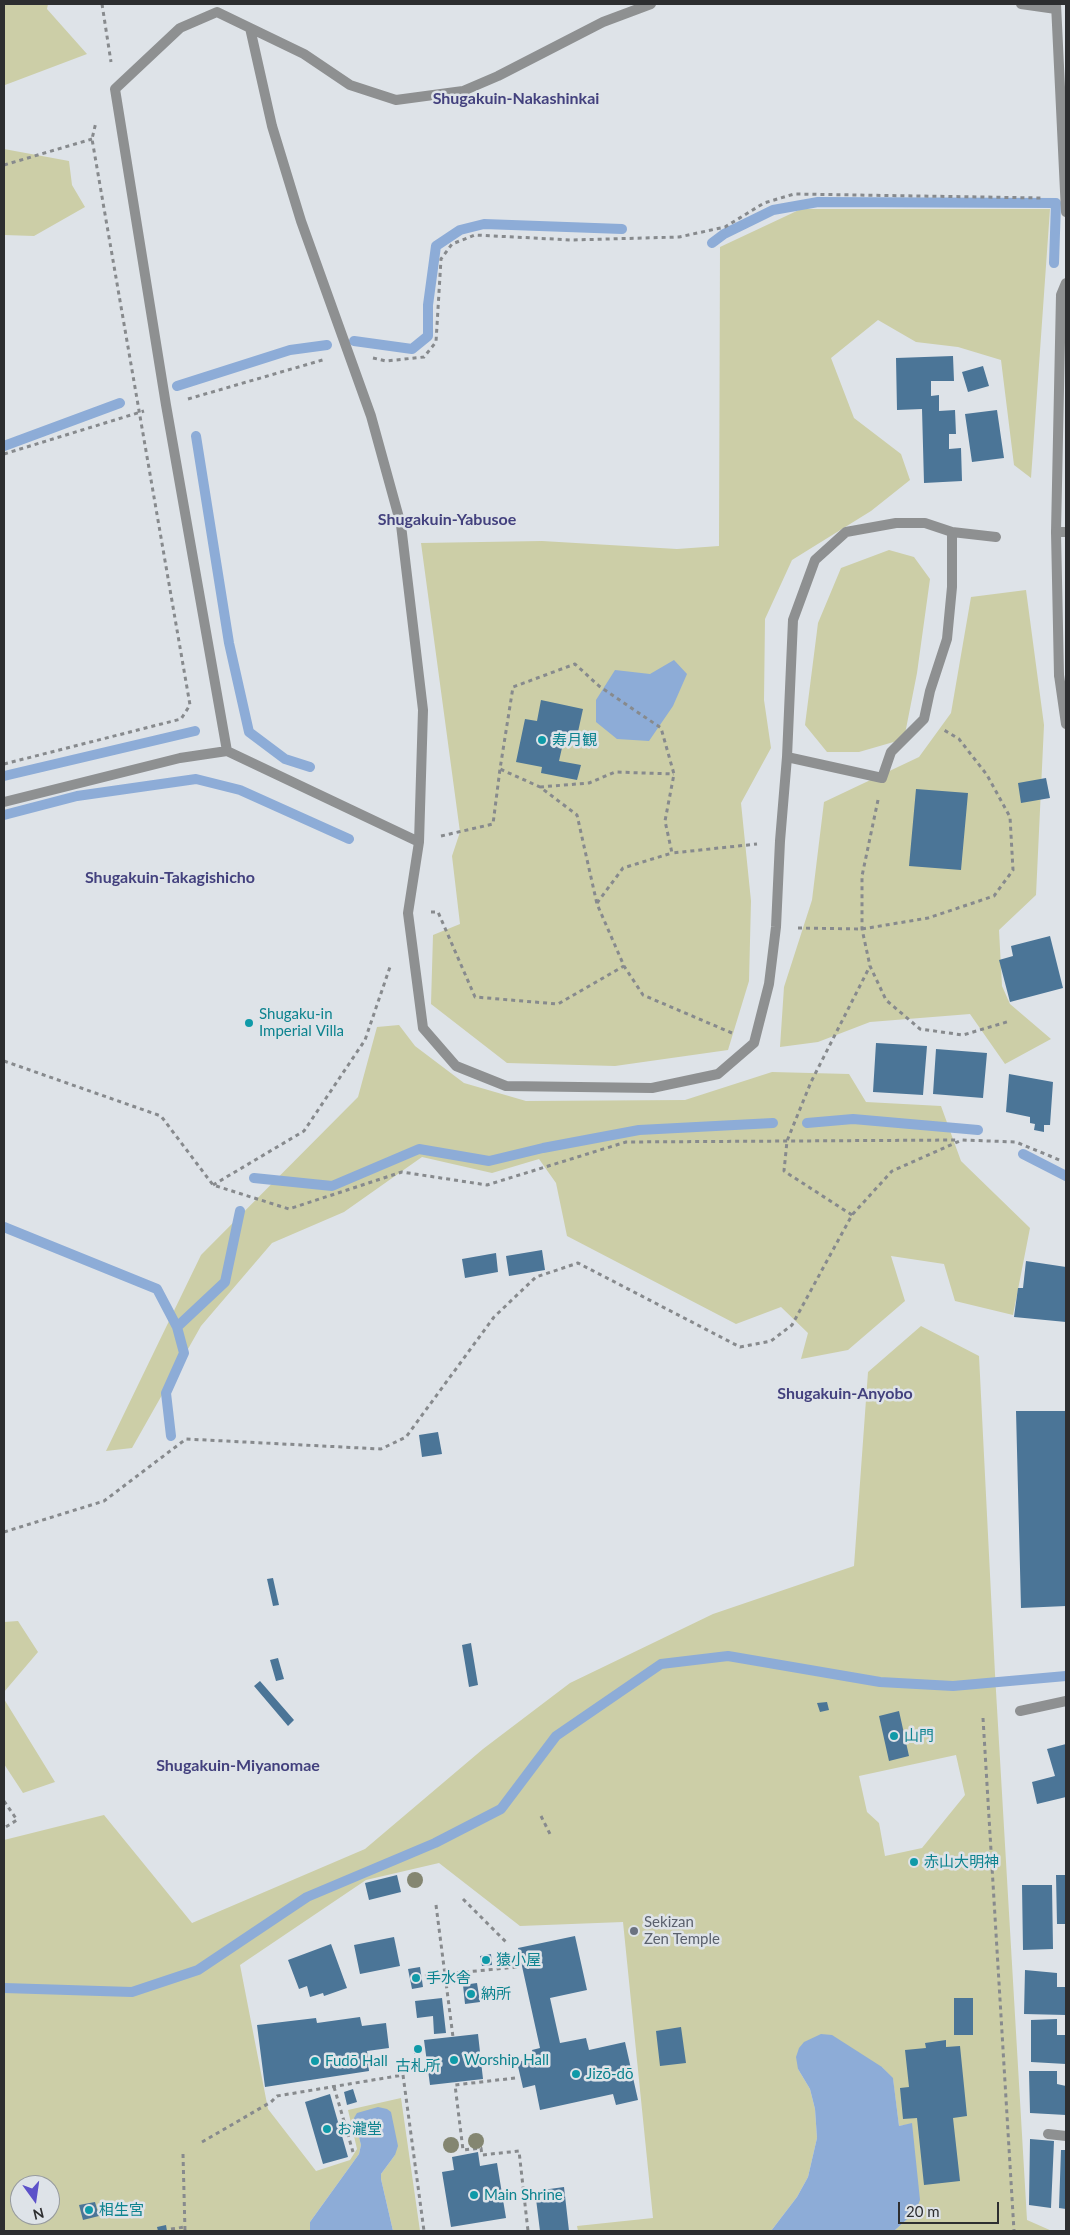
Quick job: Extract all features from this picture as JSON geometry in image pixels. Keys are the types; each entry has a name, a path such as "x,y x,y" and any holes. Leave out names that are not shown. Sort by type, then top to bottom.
{"street":[{"path":"227,751 166,405 115,88 180,28 217,12 304,54 350,85 396,100 463,91 498,76 603,22 651,4"},
{"path":"1021,4 1056,7 1066,212"},
{"path":"250,28 275,135 301,221 371,416 401,525 423,710 419,842 408,913 422,1028 456,1066 506,1086 652,1088 718,1074 754,1043 769,984 776,927 787,757 792,620 815,560 846,532 896,523 925,523 952,532 996,537"},
{"path":"1066,283 1061,296 1059,675 1066,724"},
{"path":"787,757 882,778 891,752 924,719 930,691 947,639 952,587 952,532"},
{"path":"4,802 180,758 227,751 419,842"},
{"path":"1020,1712 1066,1701"},
{"path":"1048,2134 1066,2136"}],"path":[{"path":"4,764 181,719 190,704 92,139 100,104 115,88 102,4"},
{"path":"4,165 92,139"},
{"path":"4,454 140,412 347,353 386,361 424,357 436,342 441,259 452,244 475,235 572,240 678,237 725,227 764,202 794,194 1044,198"},
{"path":"419,842 493,824 513,687 575,664 600,686 661,728 674,774 666,821 672,853"},
{"path":"776,927 824,930 862,929 928,918 994,896 1013,870 1010,817 987,775 959,739 924,719"},
{"path":"500,769 540,788 577,815 597,904 624,966 644,995 754,1043"},
{"path":"540,788 589,783 615,772 674,774"},
{"path":"882,778 862,876 862,929 870,966 886,1000 920,1029 963,1035 1010,1021"},
{"path":"597,904 623,868 672,853 780,842"},
{"path":"408,913 438,912 475,997 558,1004 624,966"},
{"path":"213,1185 304,1131 365,1040 393,958"},
{"path":"852,1215 784,1171 787,1141 811,1082 870,966"},
{"path":"4,1061 161,1116 213,1185 289,1209 402,1172 487,1185 626,1142 962,1140 1016,1142 1062,1162"},
{"path":"4,1532 104,1501 186,1439 381,1449 406,1437 501,1310 536,1278 578,1263 740,1347 771,1341 792,1325 852,1215 892,1171 962,1140"},
{"path":"983,1718 1014,2231"},
{"path":"4,1801 17,1820 4,1828"},
{"path":"541,1816 550,1834"},
{"path":"463,1899 507,1943"},
{"path":"436,1905 453,2037"},
{"path":"425,1976 517,1967"},
{"path":"202,2142 271,2102 277,2096 403,2075 424,2231"},
{"path":"515,2078 455,2085 463,2150 481,2148 482,2156 519,2151 528,2231"},
{"path":"334,2086 353,2152"},
{"path":"171,2229 185,2229 183,2154"}],"green space":[{"path":"4,4 48,4 47,9 87,54 5,85"},
{"path":"4,149 69,161 72,185 85,207 34,236 4,235"},
{"path":"801,209 1050,209 1031,478 1014,465 1001,360 958,347 916,342 878,320 831,358 854,418 901,454 910,480 871,511 792,560 765,619 764,700 771,748 741,803 751,901 749,981 728,1050 615,1066 507,1063 431,1004 433,935 460,924 452,856 460,832 421,543 542,541 677,549 719,546 720,247"},
{"path":"889,550 914,557 930,579 917,673 904,739 859,752 827,752 805,725 818,623 841,568"},
{"path":"1026,590 1044,725 1036,895 999,930 1002,986 1010,1004 1051,1039 1005,1064 970,1014 870,1022 818,1042 780,1047 784,987 812,900 824,802 919,757 951,713 971,597"},
{"path":"399,1025 415,1046 464,1083 526,1101 685,1100 772,1072 849,1074 866,1102 941,1106 961,1161 1030,1228 1013,1315 955,1301 944,1264 891,1256 905,1301 848,1350 801,1359 808,1333 781,1307 736,1324 567,1236 556,1183 539,1159 492,1173 422,1157 344,1212 272,1243 201,1326 132,1448 106,1451 201,1255 358,1097 377,1027"},
{"name":"Sekizan Zen Temple","path":"921,1326 979,1356 995,1674 1027,2220 1052,2231 894,2231 915,2212 911,2124 899,2126 893,2079 882,2067 798,2069 810,2089 815,2109 817,2138 808,2177 797,2197 771,2231 578,2231 577,2226 653,2218 623,1922 520,1926 439,1863 366,1880 240,1965 268,2109 316,2171 350,2160 357,2149 348,2110 401,2098 420,2231 393,2231 381,2174 395,2155 354,2118 361,2145 359,2154 310,2222 310,2231 4,2231 4,1840 104,1815 192,1923 365,1849 483,1749 570,1683 713,1614 854,1566 868,1372","holes":["956,1755 965,1795 922,1848 885,1856 879,1823 867,1812 859,1776"]},
{"path":"18,1621 38,1652 4,1692 4,1622"},
{"path":"4,1699 55,1782 23,1793 4,1764"}],"water":[{"path":"674,660 687,674 673,706 649,741 617,739 596,722 596,700 615,670 650,674"},
{"path":"821,2034 832,2035 882,2067 893,2078 899,2126 912,2123 920,2200 915,2212 894,2231 771,2231 797,2197 808,2177 817,2138 815,2109 810,2089 798,2069 796,2057 799,2048 804,2042"},
{"path":"378,2107 391,2112 398,2146 395,2155 381,2174 393,2231 310,2231 310,2222 359,2154 361,2145 354,2118 357,2113"}],"building":[{"path":"953,356 954,381 931,381 931,396 939,395 939,411 955,410 956,434 949,434 949,449 961,448 962,481 924,483 922,409 897,410 896,358"},
{"path":"983,366 989,386 968,392 962,372"},
{"path":"997,410 1004,458 972,462 965,414"},
{"name":"寿月観","path":"541,700 583,709 576,741 564,739 559,761 581,765 577,780 541,773 542,767 516,762 525,719 537,721"},
{"path":"1046,778 1050,798 1021,803 1018,783"},
{"path":"916,789 968,793 961,870 909,866"},
{"path":"1050,936 1063,988 1010,1002 999,960 1013,956 1011,946"},
{"path":"876,1043 927,1046 923,1095 873,1092"},
{"path":"936,1049 987,1053 983,1098 933,1094"},
{"path":"1009,1074 1053,1082 1050,1125 1044,1125 1044,1132 1034,1130 1035,1124 1030,1123 1030,1117 1006,1112"},
{"path":"542,1250 545,1270 509,1276 506,1256"},
{"path":"496,1253 498,1272 465,1278 462,1259"},
{"path":"1026,1261 1066,1267 1066,1322 1014,1317 1018,1288 1023,1288"},
{"path":"1016,1411 1066,1411 1066,1606 1021,1608"},
{"path":"438,1432 442,1454 422,1457 419,1435"},
{"path":"273,1578 279,1605 273,1606 267,1579"},
{"path":"471,1643 478,1685 469,1687 462,1645"},
{"path":"278,1658 284,1679 276,1681 270,1660"},
{"path":"260,1681 294,1720 288,1726 254,1686"},
{"path":"827,1702 829,1710 820,1712 817,1703"},
{"name":"山門","path":"899,1711 909,1756 889,1761 879,1716"},
{"path":"1066,1744 1066,1797 1037,1804 1032,1782 1055,1776 1047,1749"},
{"path":"397,1875 401,1892 369,1900 365,1883"},
{"path":"1056,1875 1066,1875 1066,1924 1057,1924"},
{"path":"1022,1885 1052,1885 1053,1949 1023,1950"},
{"path":"575,1936 587,1990 550,1998 560,2043 586,2038 589,2050 625,2042 638,2100 616,2105 613,2094 540,2110 535,2085 523,2088 517,2062 534,2058 532,2050 540,2048 518,1948"},
{"path":"394,1937 400,1966 360,1974 354,1945"},
{"path":"331,1944 347,1988 324,1996 323,1993 310,1997 307,1986 299,1989 288,1960"},
{"name":"猿小屋","path":"491,1954 492,1965 482,1966 480,1956"},
{"name":"手水舎","path":"420,1967 423,1987 412,1989 408,1969"},
{"path":"1025,1970 1057,1973 1057,1987 1066,1987 1066,2015 1024,2014"},
{"name":"納所","path":"477,1983 480,2002 465,2004 463,1985"},
{"path":"442,1998 446,2033 434,2034 433,2016 417,2018 415,2001"},
{"path":"954,1998 973,1998 973,2035 954,2035"},
{"name":"Fudō Hall","path":"360,2017 362,2026 386,2023 389,2048 367,2051 369,2071 265,2087 257,2025 316,2018 317,2023"},
{"path":"1057,2019 1057,2035 1066,2035 1066,2064 1031,2062 1031,2020"},
{"path":"681,2027 686,2063 660,2066 656,2031"},
{"name":"Worship Hall","path":"478,2034 483,2079 430,2085 424,2040"},
{"path":"946,2040 946,2047 960,2046 967,2116 953,2118 960,2181 924,2185 917,2118 903,2119 900,2088 909,2087 905,2050 926,2048 925,2043"},
{"name":"古札所","path":"421,2045 423,2052 414,2054 414,2046"},
{"path":"1029,2071 1057,2071 1057,2084 1066,2086 1066,2115 1030,2113"},
{"path":"353,2089 357,2102 347,2105 344,2092"},
{"name":"お瀧堂","path":"330,2094 348,2157 323,2164 305,2102"},
{"path":"1030,2139 1054,2141 1051,2208 1029,2205"},
{"path":"1061,2150 1066,2150 1066,2209 1059,2208"},
{"name":"Main Shrine","path":"478,2152 480,2166 497,2163 506,2218 451,2227 442,2172 454,2170 452,2157"},
{"path":"564,2187 569,2231 540,2231 535,2191"},
{"name":"相生宮","path":"95,2202 99,2216 83,2220 79,2205"},
{"path":"166,2225 167,2231 158,2231 157,2227"}],"waterway":[{"path":"712,243 724,234 773,210 818,202 1056,203 1054,263"},
{"path":"354,341 412,349 428,336 428,305 436,246 460,230 484,224 622,229"},
{"path":"177,386 290,350 327,345"},
{"path":"4,446 120,403"},
{"path":"196,436 229,643 249,732 285,759 310,767"},
{"path":"4,776 195,731"},
{"path":"4,815 77,796 196,779 240,790 349,839"},
{"path":"807,1123 853,1119 978,1130"},
{"path":"254,1178 332,1186 419,1149 489,1161 543,1148 639,1130 773,1123"},
{"path":"1023,1154 1066,1176"},
{"path":"4,1227 157,1289 177,1327 225,1282 240,1211"},
{"path":"171,1436 166,1393 184,1353 177,1327"},
{"path":"4,1988 132,1992 198,1970 307,1897 435,1843 501,1809 556,1736 661,1664 728,1656 880,1682 953,1686 1066,1676"}],"place":[{"name":"寿月観","path":"542,740"},
{"name":"Shugaku-in Imperial Villa","path":"249,1023"},
{"name":"山門","path":"894,1736"},
{"name":"赤山大明神","path":"914,1862"},
{"name":"Sekizan Zen Temple","path":"634,1931"},
{"name":"猿小屋","path":"486,1960"},
{"name":"手水舎","path":"416,1978"},
{"name":"納所","path":"471,1994"},
{"name":"古札所","path":"418,2049"},
{"name":"Worship Hall","path":"454,2060"},
{"name":"Fudō Hall","path":"315,2061"},
{"name":"Jizō-dō","path":"576,2074"},
{"name":"お瀧堂","path":"327,2129"},
{"name":"Main Shrine","path":"474,2195"},
{"name":"相生宮","path":"89,2210"}],"district":[{"name":"Shugakuin-Nakashinkai","path":"516,99"},
{"name":"Shugakuin-Yabusoe","path":"447,520"},
{"name":"Shugakuin-Takagishicho","path":"170,878"},
{"name":"Shugakuin-Anyobo","path":"845,1394"},
{"name":"Shugakuin-Miyanomae","path":"238,1766"}]}
